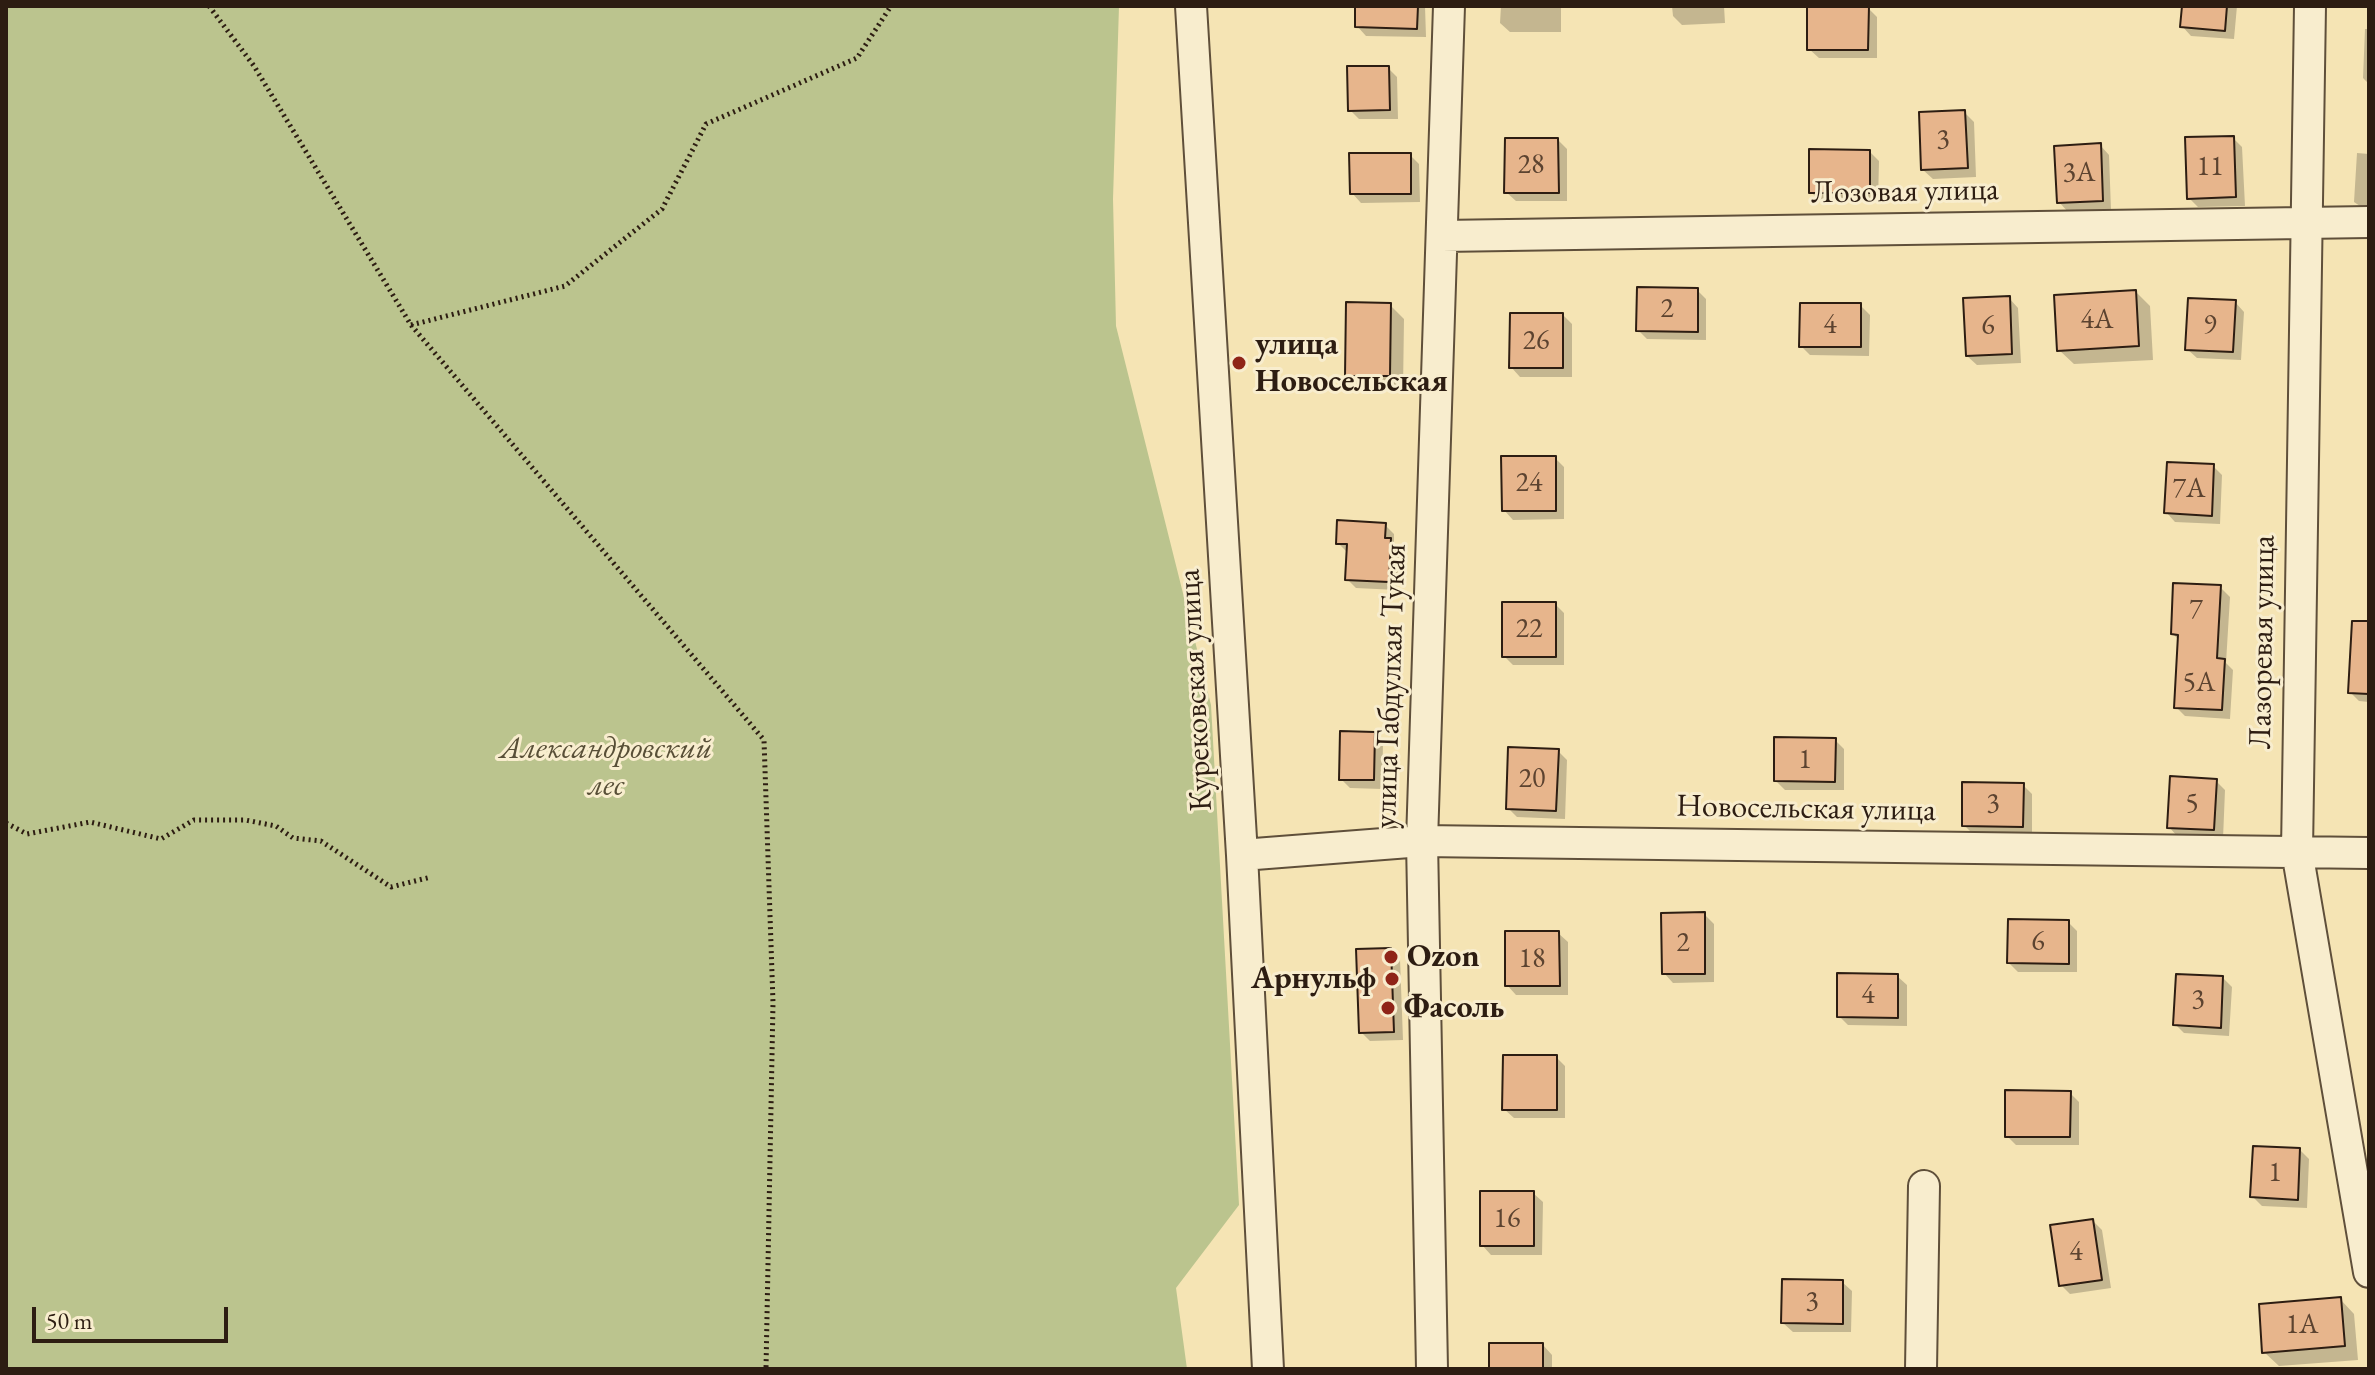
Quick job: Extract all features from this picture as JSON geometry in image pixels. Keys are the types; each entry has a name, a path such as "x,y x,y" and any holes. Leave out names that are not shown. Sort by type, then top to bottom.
{"street":[{"name":"Курековская улица","path":"1191,6 1242,855 1268,1369"},
{"name":"улица Габдулхая Тукая","path":"1432,1369 1422,841 1449,6"},
{"name":"Лазоревая улица","path":"2310,6 2304,220 2297,851 2369,1272"},
{"name":"Лозовая улица","path":"1442,236 2304,220 2369,222"},
{"name":"Новосельская улица","path":"1242,855 1422,841 2369,853"},
{"path":"1921,1369 1924,1186"}],"path":[{"path":"209,6 254,66 411,325 764,740 773,1003 766,1369"},
{"path":"411,325 565,286 662,209 706,124 857,58 891,6"},
{"path":"6,823 27,834 90,822 161,839 194,820 245,820 276,826 293,838 321,841 391,887 431,877"}],"green space":[{"name":"Александровский лес","path":"6,6 1119,6 1113,199 1116,326 1211,705 1239,1205 1176,1288 1187,1369 6,1369"}],"building":[{"path":"1355,6 1418,6 1417,29 1355,27"},
{"path":"1807,6 1869,6 1868,50 1807,50"},
{"path":"2182,6 2227,6 2225,31 2180,27"},
{"path":"1347,66 1389,66 1390,110 1348,111"},
{"path":"1965,110 1968,168 1921,170 1919,112"},
{"path":"2234,136 2236,197 2187,199 2185,137"},
{"path":"1505,138 1558,138 1559,193 1504,193"},
{"path":"2101,143 2103,201 2057,203 2054,146"},
{"path":"1809,149 1870,150 1870,193 1809,193"},
{"path":"1349,153 1411,153 1411,194 1350,194"},
{"path":"1637,287 1698,288 1698,332 1636,331"},
{"path":"2136,290 2139,346 2057,351 2054,295"},
{"path":"2010,296 2012,354 1966,356 1963,298"},
{"path":"2188,298 2236,300 2233,352 2185,350"},
{"path":"1346,302 1391,303 1390,376 1345,376"},
{"path":"1800,303 1861,303 1861,347 1799,347"},
{"path":"1510,313 1563,313 1563,368 1509,368"},
{"path":"1501,456 1556,456 1556,511 1502,511"},
{"path":"2167,462 2214,464 2212,516 2164,513"},
{"path":"1337,520 1386,523 1385,538 1391,538 1389,582 1345,580 1347,544 1336,544"},
{"path":"2173,583 2221,585 2217,658 2225,659 2222,710 2174,708 2178,635 2171,634"},
{"path":"1502,602 1556,602 1556,657 1502,657"},
{"path":"2352,621 2369,621 2369,694 2348,693"},
{"path":"1340,731 1375,732 1374,780 1339,780"},
{"path":"1774,737 1836,738 1835,782 1774,781"},
{"path":"1508,747 1559,749 1556,811 1506,809"},
{"path":"2170,776 2217,779 2214,830 2167,828"},
{"path":"1962,782 2024,783 2023,827 1962,826"},
{"path":"1705,912 1705,974 1662,974 1661,913"},
{"path":"2008,919 2069,920 2069,964 2007,963"},
{"path":"1505,931 1559,931 1560,986 1505,986"},
{"path":"1391,948 1394,1032 1359,1033 1356,949"},
{"path":"1837,973 1898,974 1898,1018 1837,1017"},
{"path":"2176,974 2223,976 2221,1028 2173,1025"},
{"path":"1503,1055 1557,1055 1557,1110 1502,1110"},
{"path":"2005,1090 2071,1091 2070,1137 2005,1137"},
{"path":"2253,1146 2300,1148 2298,1200 2250,1197"},
{"path":"1480,1191 1534,1191 1534,1246 1480,1246"},
{"path":"2093,1219 2102,1280 2059,1286 2050,1225"},
{"path":"1782,1279 1843,1280 1843,1324 1781,1323"},
{"path":"2341,1297 2345,1346 2262,1353 2259,1304"},
{"path":"1489,1343 1543,1343 1543,1369 1489,1369"}],"place":[{"name":"улица Новосельская","path":"1239,363"},
{"name":"Ozon","path":"1391,957"},
{"name":"Арнульф","path":"1392,979"},
{"name":"Фасоль","path":"1388,1008"}]}
